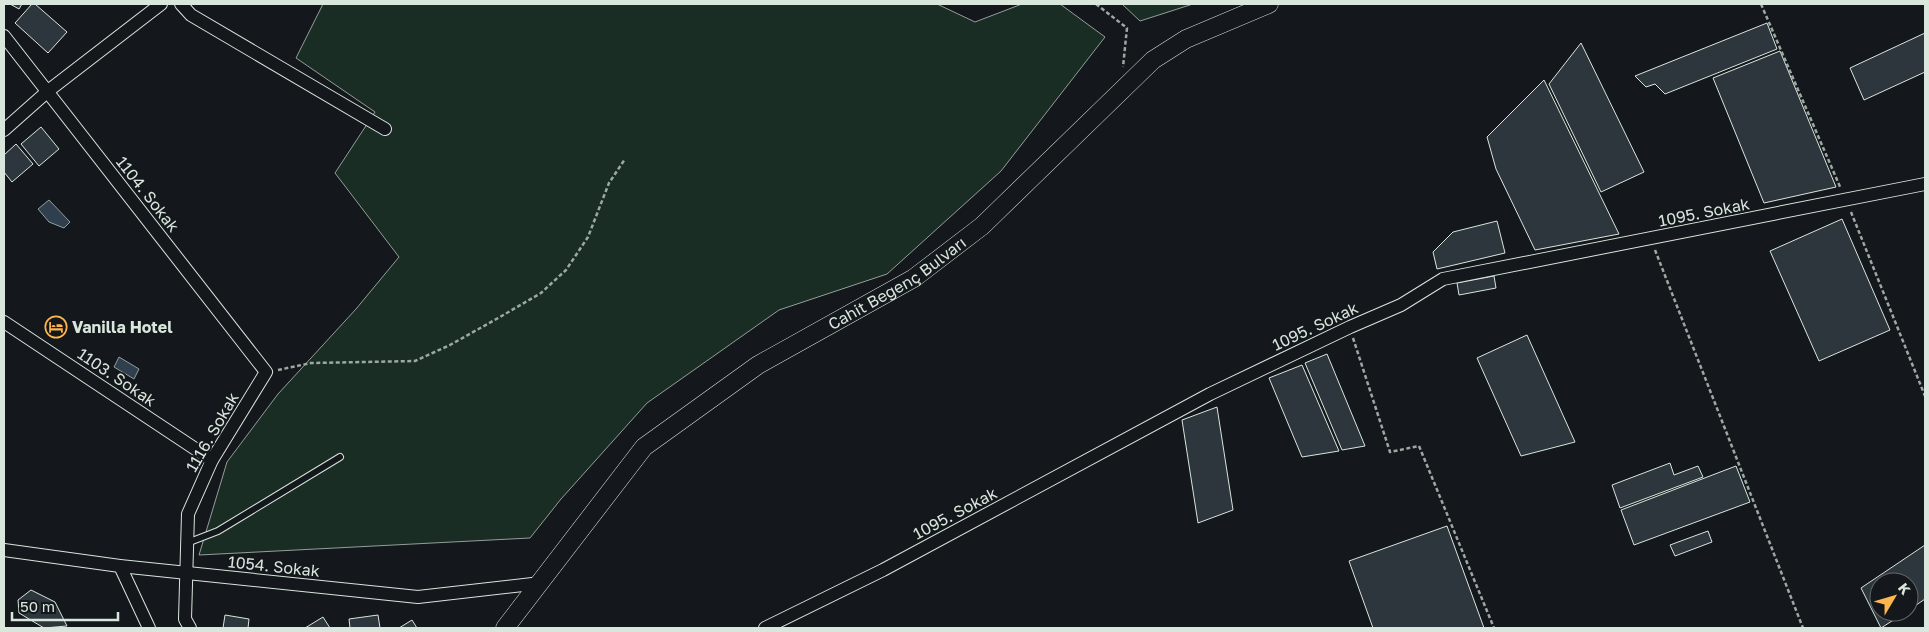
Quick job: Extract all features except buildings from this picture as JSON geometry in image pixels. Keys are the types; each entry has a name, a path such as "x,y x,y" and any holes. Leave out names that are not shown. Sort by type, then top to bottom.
{"main road":[{"name":"Cahit Beğenç Bulvarı","path":"505,628 542,583 644,447 758,365 914,278 982,226 1153,60 1186,39 1270,4"},
{"name":"Cahit Beğenç Bulvarı","path":"495,628 542,583"}],"street":[{"path":"4,130 48,92 161,4"},
{"path":"181,4 191,15 385,129"},
{"name":"1104. Sokak","path":"4,36 266,372"},
{"name":"1095. Sokak","path":"765,628 883,570 1210,394 1350,327 1401,305 1443,280 1925,184"},
{"name":"1103. Sokak","path":"4,322 212,460"},
{"name":"1116. Sokak","path":"190,628 185,619 188,514 212,460 266,372"},
{"name":"1054. Sokak","path":"4,550 120,566 418,597 542,583"},
{"path":"120,566 149,628"}],"lane":[{"path":"187,543 218,531 340,457"}],"path":[{"path":"1096,4 1127,28 1120,90"},
{"path":"266,372 311,363 415,361 450,345 500,318 541,293 566,270 588,237 609,183 624,159"},
{"path":"1650,239 1803,628"},
{"path":"1350,327 1390,452 1419,446 1494,628"}],"green space":[{"path":"323,4 937,4 975,22 1022,4 1060,4 1105,37 1001,171 887,274 779,310 647,403 561,499 530,538 199,555 227,462 278,394 356,309 399,257 335,173 375,112 296,58"},
{"path":"1122,4 1193,4 1140,21"}],"water":[{"path":"49,200 70,222 64,228 49,222 38,209"},
{"path":"119,357 139,369 134,379 114,367"}],"place":[{"name":"Vanilla Hotel","path":"56,327"}]}
